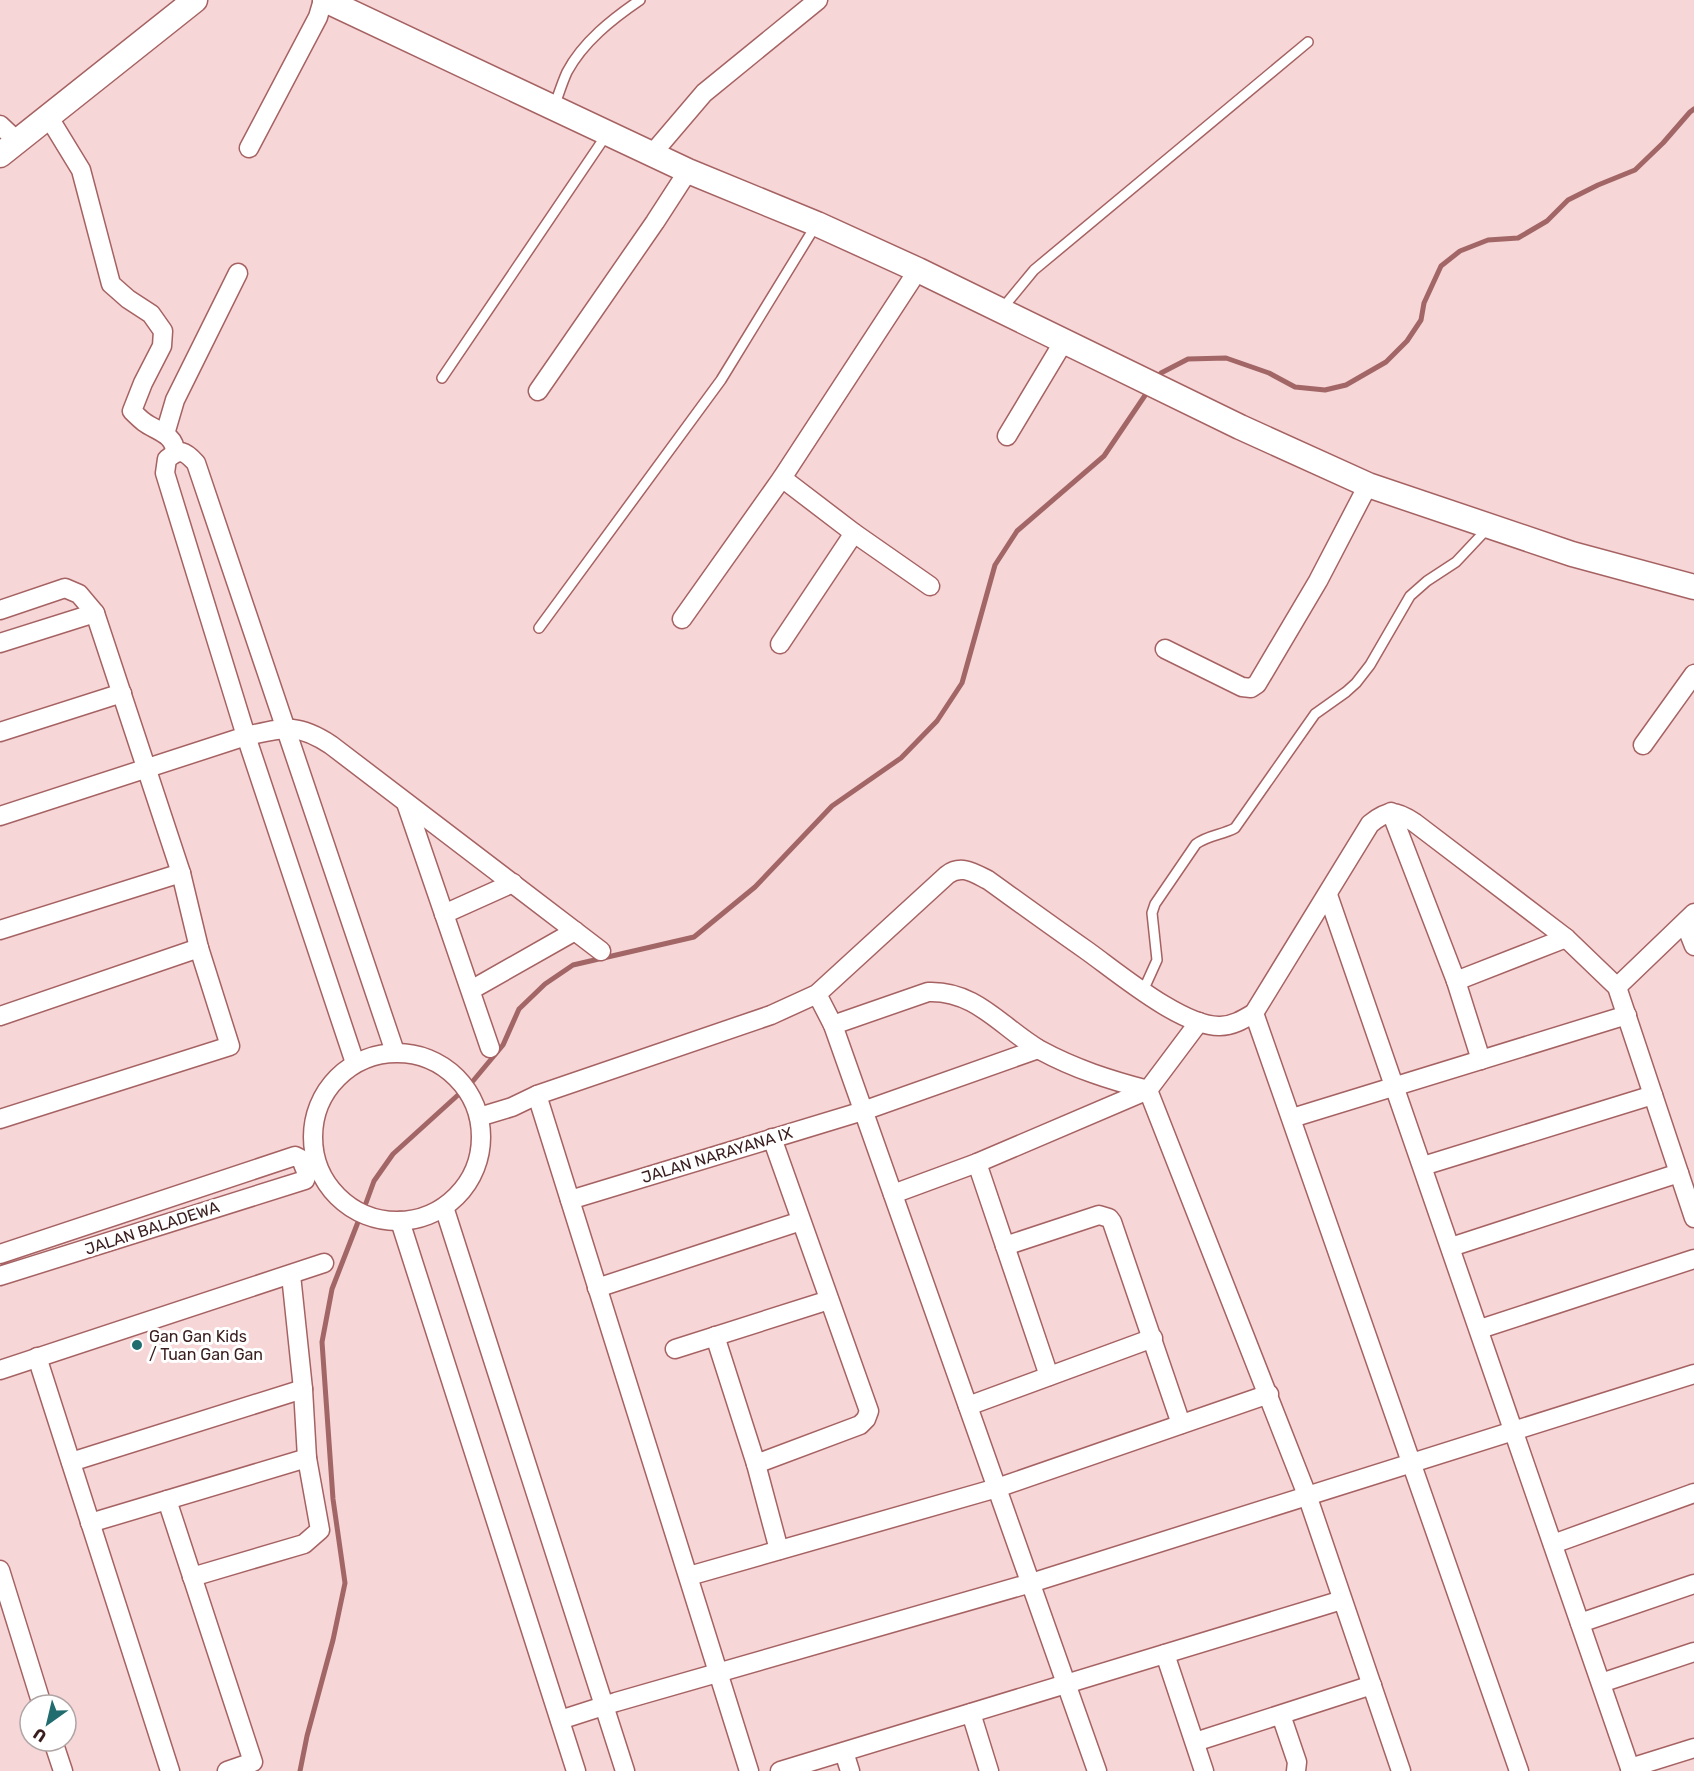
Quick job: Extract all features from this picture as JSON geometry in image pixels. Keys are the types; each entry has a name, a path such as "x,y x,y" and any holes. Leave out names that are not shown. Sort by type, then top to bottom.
{"street":[{"path":"6,140 48,116 195,0"},
{"path":"249,148 309,34 324,0 688,171 817,224 918,270 1164,390 1368,485 1572,554 1694,587"},
{"path":"652,154 704,93 818,0"},
{"path":"48,116 81,170 111,284 151,314 163,331 162,346 132,411 144,422 165,434 174,443 175,452"},
{"path":"537,391 688,171"},
{"path":"682,619 782,478 918,270"},
{"path":"165,434 175,400 238,273"},
{"path":"1007,436 1064,341"},
{"path":"355,1063 246,736 165,473 167,459 175,452 189,455 196,463 395,1052"},
{"path":"782,478 854,533 930,586"},
{"path":"1165,649 1242,687 1251,688 1257,684 1318,581 1368,485"},
{"path":"780,644 854,533"},
{"path":"0,610 65,588 72,589 79,594 95,613 181,873 199,948 230,1046 0,1119"},
{"path":"0,643 95,613"},
{"path":"1643,745 1694,674"},
{"path":"0,732 122,693"},
{"path":"0,816 246,736 286,727 316,736 601,951"},
{"path":"406,803 490,1048"},
{"path":"479,1117 771,1015 817,994 947,875 958,870 974,873 988,880 1173,1010 1199,1022 1219,1026 1241,1021 1254,1013 1370,824 1381,815 1391,812 1404,815 1566,938 1617,987 1694,1218"},
{"path":"1391,812 1456,981 1481,1060"},
{"path":"0,930 181,873"},
{"path":"444,914 513,883"},
{"path":"1328,895 1515,1431 1630,1770 1694,1748"},
{"path":"1617,987 1690,918"},
{"path":"1690,918 1694,946"},
{"path":"471,990 575,931"},
{"path":"1456,981 1566,938"},
{"path":"0,1016 199,948"},
{"path":"833,1025 928,992 943,991 959,995 975,1003 1038,1049 1092,1075 1148,1090"},
{"path":"817,994 833,1025 1097,1771"},
{"path":"1254,1013 1519,1771"},
{"path":"1292,1118 1627,1015"},
{"path":"893,1194 977,1163 1148,1090 1199,1022"},
{"name":"JALAN NARAYANA IX","path":"570,1200 863,1111 1038,1049"},
{"path":"395,1052 424,1057 449,1070 468,1091 479,1117 482,1143 476,1168 463,1190 444,1207 423,1217 400,1221 376,1219 354,1209 335,1194 321,1174 313,1150 313,1124 320,1100 335,1079 355,1063 374,1055 395,1052"},
{"path":"1148,1090 1307,1495 1401,1771"},
{"path":"537,1095 749,1771"},
{"path":"1423,1166 1653,1095"},
{"path":"756,1464 860,1425 866,1419 869,1411 772,1138"},
{"name":"JALAN BALADEWA","path":"0,1254 295,1156 301,1159 307,1174 304,1180 0,1276"},
{"path":"977,1163 1049,1376"},
{"path":"1451,1247 1679,1173"},
{"path":"444,1207 626,1771"},
{"path":"1005,1246 1099,1215 1109,1218 1115,1227 1181,1424"},
{"path":"400,1221 576,1771"},
{"path":"597,1288 801,1221"},
{"path":"1479,1329 1694,1259"},
{"path":"0,1370 324,1263"},
{"path":"192,1577 304,1544 320,1530 307,1458 303,1389 291,1275"},
{"path":"675,1349 829,1300"},
{"path":"715,1336 756,1464 778,1550"},
{"path":"968,1406 1153,1338"},
{"path":"38,1357 170,1771"},
{"path":"560,1720 604,1705 1031,1583 1694,1374"},
{"path":"71,1462 303,1389"},
{"path":"689,1576 997,1488 1269,1394"},
{"path":"90,1523 307,1458"},
{"path":"1553,1544 1694,1493"},
{"path":"167,1500 253,1762 227,1771"},
{"path":"0,1570 38,1693"},
{"path":"1580,1623 1694,1584"},
{"path":"780,1771 1342,1600"},
{"path":"1600,1683 1694,1652"},
{"path":"1165,1654 1204,1771"},
{"path":"1195,1742 1372,1685"},
{"path":"971,1713 989,1771"},
{"path":"1281,1715 1297,1762 1296,1771"},
{"path":"844,1752 850,1771"},
{"path":"57,1753 63,1771"}],"lane":[{"path":"554,107 567,72 581,51 613,19 639,0"},
{"path":"1001,310 1034,270 1308,42"},
{"path":"442,378 608,132"},
{"path":"539,628 721,380 817,224"},
{"path":"1143,991 1157,960 1152,913 1155,904 1196,844 1203,838 1235,828 1316,714 1356,683 1370,664 1410,596 1427,581 1456,562 1490,526"}],"waterway":[{"path":"1157,378 1161,373 1188,359 1226,358 1269,373 1295,387 1325,390 1346,385 1386,362 1407,341 1421,320 1424,303 1441,266 1460,251 1488,240 1518,238 1547,221 1568,200 1635,170 1694,109"},
{"path":"473,1081 503,1045 519,1009 545,984 573,965 694,937 755,887 832,806 901,758 937,721 962,683 995,565 1017,531 1104,456 1148,391"},
{"path":"366,1203 374,1181 393,1154 458,1095"},
{"path":"300,1771 345,1583 333,1499 322,1342 332,1289 358,1222"}],"place":[{"name":"Gan Gan Kids / Tuan Gan Gan","path":"137,1345"}]}
